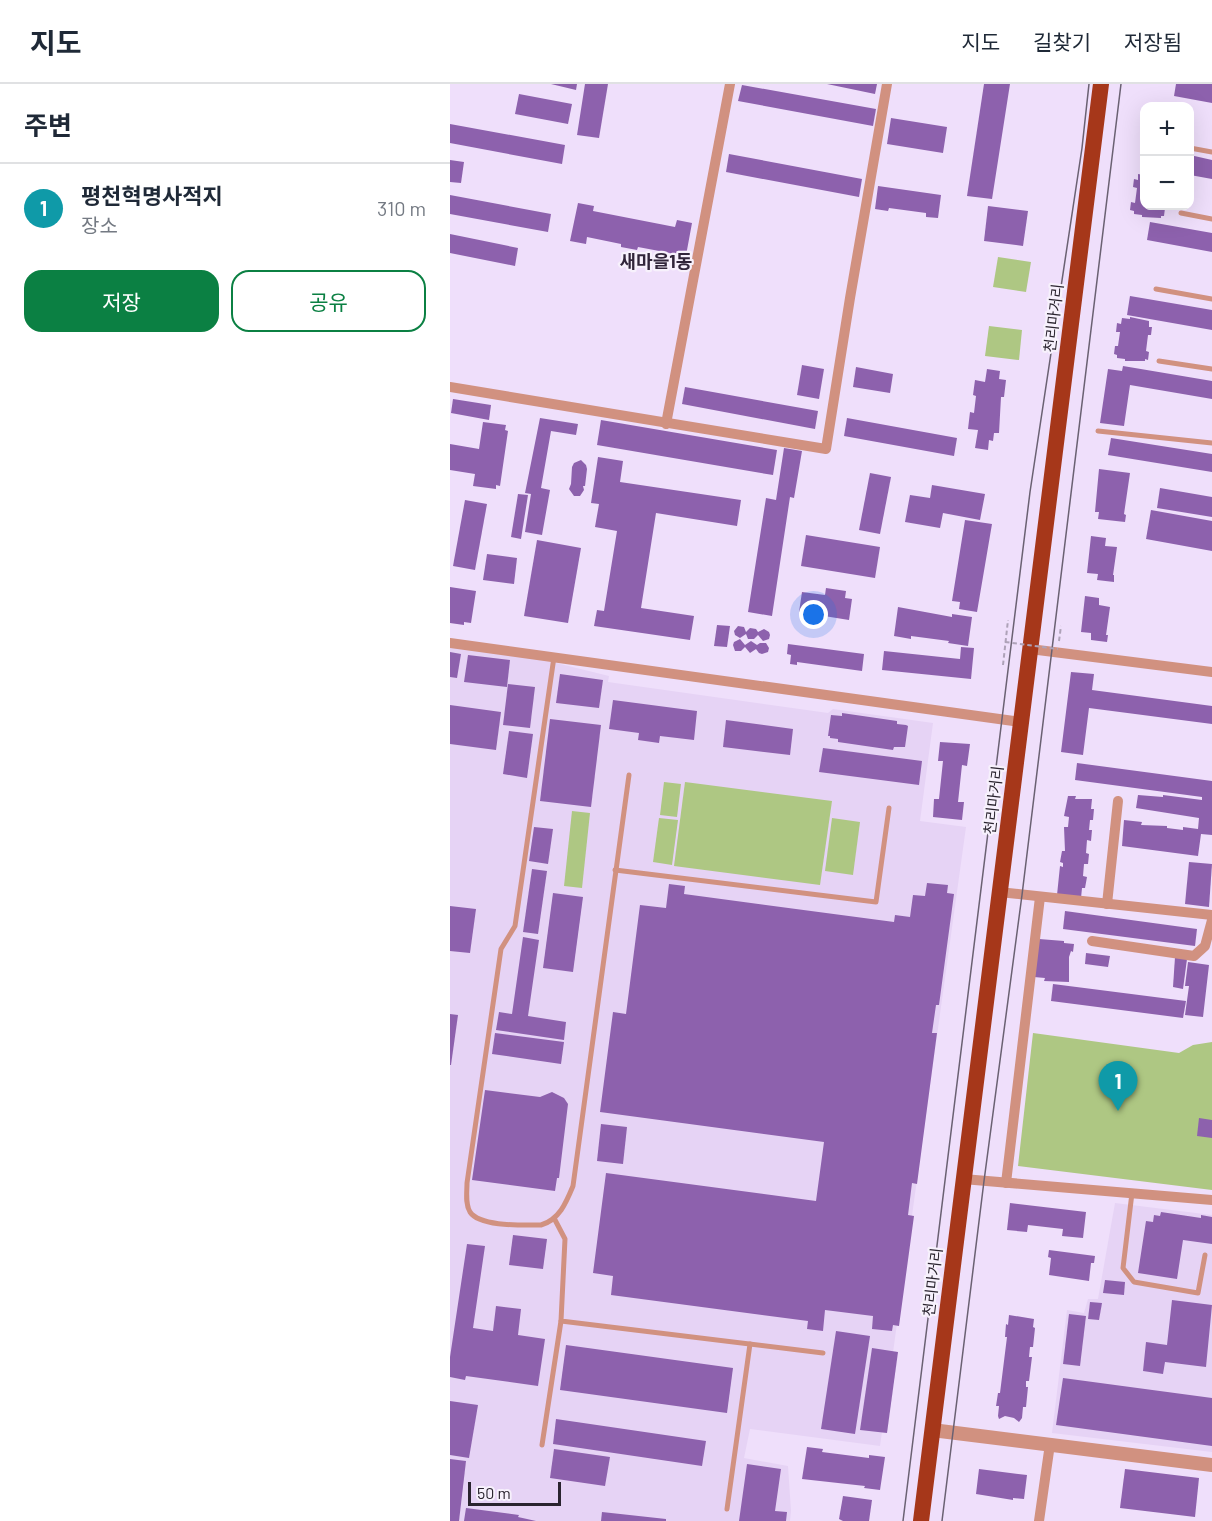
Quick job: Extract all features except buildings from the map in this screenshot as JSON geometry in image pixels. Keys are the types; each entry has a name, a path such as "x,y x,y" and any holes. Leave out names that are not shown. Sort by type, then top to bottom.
{"highway":[{"name":"천리마거리","path":"921,1521 1101,84"}],"street":[{"path":"666,424 730,84"},
{"path":"450,387 826,449 887,84"},
{"path":"450,642 1021,722"},
{"path":"1030,649 1212,672"},
{"path":"1107,904 1118,801"},
{"path":"999,892 1212,915"},
{"path":"1006,1183 1040,897"},
{"path":"1092,941 1194,956 1205,946 1212,920"},
{"path":"963,1179 1212,1200"},
{"path":"932,1430 1212,1465"},
{"path":"1039,1521 1050,1444"}],"lane":[{"path":"1194,149 1212,152"},
{"path":"1181,213 1212,219"},
{"path":"1156,289 1212,299"},
{"path":"1159,361 1212,369"},
{"path":"1098,430 1212,443"},
{"path":"554,657 515,926 501,949 467,1183 466,1201 471,1213 482,1221 541,1226 549,1223 565,1205 573,1186 629,775"},
{"path":"615,870 876,902 889,808"},
{"path":"1132,1194 1123,1268 1134,1282 1198,1293 1205,1255"},
{"path":"542,1445 561,1321 565,1239 554,1218"},
{"path":"561,1321 824,1353"},
{"path":"727,1509 750,1344"}],"path":[{"path":"1003,665 1008,620"},
{"path":"1005,642 1058,649 1061,626"}],"shaded area":[{"path":"450,647 536,658 609,676 608,682 828,713 833,709 933,723 920,821 966,827 880,1446 750,1429 744,1458 788,1466 790,1521 450,1521"},
{"path":"1115,1203 1212,1215 1212,1452 1052,1433 1067,1310 1084,1313 1088,1299 1098,1299"}],"green space":[{"path":"998,257 1031,262 1026,292 993,287"},
{"path":"989,326 1022,330 1019,360 985,356"},
{"path":"664,782 681,784 677,817 660,815"},
{"path":"685,782 832,801 820,885 674,866"},
{"path":"572,811 590,813 582,888 564,886"},
{"path":"659,818 678,820 672,865 653,862"},
{"path":"832,818 860,822 853,875 825,871"},
{"path":"1033,1033 1179,1053 1193,1045 1212,1042 1212,1190 1018,1166"}],"tram line":[{"path":"903,1521 1030,492 1082,148 1089,84"},
{"path":"942,1521 1022,895 1121,84"}],"place":[{"name":"평천혁명사적지","path":"1118,1111"}],"district":[{"name":"새마을1동","path":"656,261"}]}
